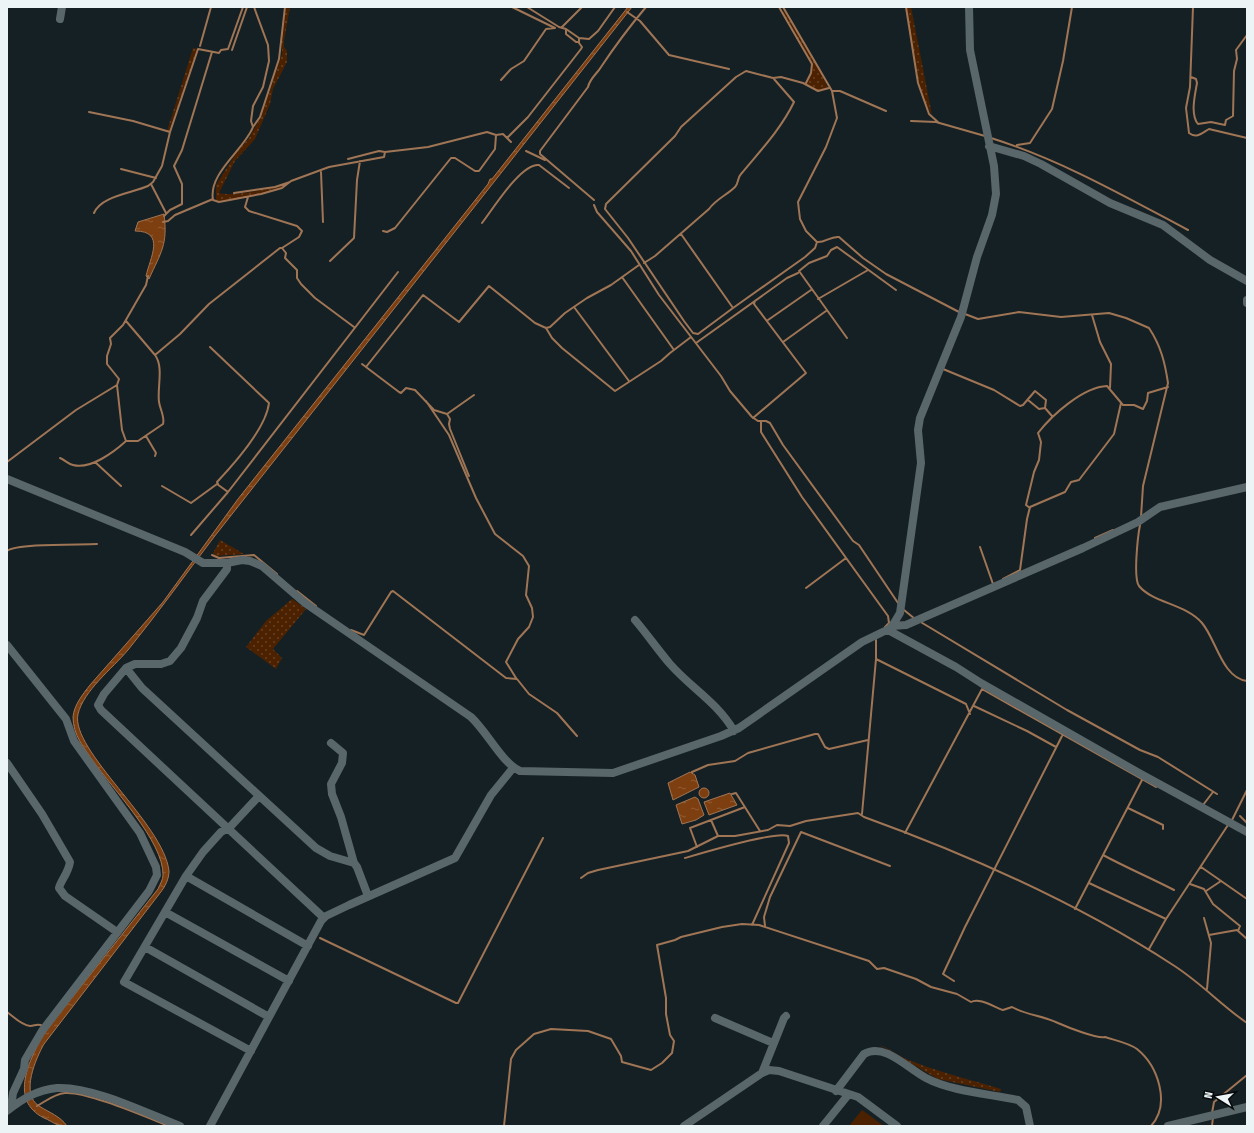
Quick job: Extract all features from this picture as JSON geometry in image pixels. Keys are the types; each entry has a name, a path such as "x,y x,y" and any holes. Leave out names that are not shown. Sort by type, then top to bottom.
{"street":[{"path":"60,19 62,7"},
{"path":"890,628 900,613 913,526 921,463 918,430 920,418 961,317 977,257 994,206 996,185 970,50 969,7"},
{"path":"989,146 1024,156 1070,179 1110,203 1163,225 1210,260 1247,281"},
{"path":"7,479 204,563 250,561 262,566 305,603 471,718 483,728 513,768 520,771 613,773 734,731 831,662 862,642 890,628 906,625 1076,551 1138,522 1160,507 1247,487"},
{"path":"227,563 227,569 203,601 197,618 181,648 170,661 161,664 135,664 126,668 104,694 98,705 101,710 226,828 324,918"},
{"path":"635,620 670,664 705,695 721,712 734,731"},
{"path":"890,628 981,683 1138,773 1247,832"},
{"path":"7,645 66,719 74,741 140,833 156,867 157,875 149,891 42,1031 24,1060 24,1069 13,1093 9,1109"},
{"path":"126,668 142,688 316,848 330,856 354,863"},
{"path":"331,743 343,754 342,763 331,784 332,794 341,817 354,863 368,896"},
{"path":"7,763 42,814 70,862 69,869 65,878 60,883 59,888 65,896 117,932"},
{"path":"210,1126 324,918 368,896 455,858 491,795 513,768"},
{"path":"251,1051 124,982 186,876 203,852 221,832 259,796"},
{"path":"186,876 308,946"},
{"path":"165,912 289,981"},
{"path":"145,946 269,1018"},
{"path":"762,1072 773,1043 786,1016"},
{"path":"715,1018 773,1043"},
{"path":"836,1091 864,1054 878,1050 890,1055 924,1077 939,1084 1018,1100 1026,1107 1030,1126"},
{"path":"684,1126 762,1072 769,1070 779,1071 863,1100 897,1126"},
{"path":"9,1109 29,1096 56,1088 71,1088 100,1095 180,1126"},
{"path":"823,1126 848,1095"},
{"path":"1168,1126 1247,1107"}],"shaded area":[{"path":"286,7 290,7 284,41 284,47 287,51 287,62 273,89 270,104 255,139 235,161 219,193 234,194 254,191 275,187 290,182 286,185 255,195 231,200 216,201 216,185 237,152 249,138 261,117 282,54 282,32"},
{"path":"906,7 911,7 932,115 926,105 919,83"},
{"path":"784,11 819,69 828,88 818,91 806,83 811,73 812,63 784,15"},
{"path":"193,48 197,49 169,131 167,131"},
{"path":"220,540 244,554 216,556 213,553"},
{"path":"292,599 306,609 273,649 282,658 276,669 246,647 266,621"},
{"path":"878,1044 909,1060 946,1073 1001,1089 1000,1092 938,1079"},
{"path":"862,1110 884,1126 849,1126"}],"water":[{"path":"628,7 632,7 214,537 128,650 92,688 81,705 78,714 79,729 88,747 152,832 163,852 169,874 162,891 44,1044 37,1058 31,1076 30,1085 33,1100 39,1106 58,1117 67,1126 57,1125 33,1110 27,1101 24,1090 25,1078 33,1055 44,1033 158,889 163,877 161,862 155,847 146,832 136,816 93,761 77,735 73,724 73,717 77,704 90,685 163,602 238,499 488,184 490,179 492,179"},
{"path":"164,214 164,241 160,255 149,279 146,276 154,247 153,240 145,232 135,231 138,222"},
{"path":"690,772 695,775 699,787 673,800 668,783"},
{"path":"702,788 706,788 708,789 708,797 702,798 699,795 699,791"},
{"path":"730,793 737,805 709,815 704,802"},
{"path":"695,797 698,799 704,815 696,820 682,824 676,805"}],"waterway":[{"path":"200,46 211,7"},
{"path":"94,213 98,207 110,199 148,186 153,182 162,166 170,132 198,49 219,53 221,50 228,49 243,7"},
{"path":"232,50 247,7"},
{"path":"254,7 268,45 269,61 263,87 253,106 251,121 253,127 216,180 213,190 213,200 219,202 261,194 282,188 291,181 329,167 384,157 385,152 428,147 487,132 496,135 503,134 511,142"},
{"path":"253,127 260,117 279,59 285,7"},
{"path":"512,7 555,28"},
{"path":"527,7 579,38"},
{"path":"562,27 582,7"},
{"path":"507,138 528,117 581,49 582,47 579,43 579,38 589,39 598,31 615,7"},
{"path":"594,200 540,154 540,151 588,87 592,79 628,29 646,7"},
{"path":"779,7 812,64 811,73 806,83"},
{"path":"783,7 832,91 837,118 826,147 798,202 800,219 806,231 817,242 823,242 839,237 863,258 886,274 959,312"},
{"path":"906,7 918,83 929,114 939,123"},
{"path":"1017,145 1030,143 1052,109 1063,61 1072,7"},
{"path":"1193,7 1190,87 1186,108 1189,133 1192,135 1197,135 1202,134 1209,129 1247,138"},
{"path":"627,12 640,21 669,55 729,69"},
{"path":"501,80 511,69 524,61 546,29 555,28"},
{"path":"566,29 566,34 576,42 579,42"},
{"path":"1191,77 1196,79 1197,83 1194,99 1194,115 1198,124 1211,122 1225,125 1226,120 1233,116 1234,71 1237,59 1236,50 1247,35"},
{"path":"164,216 170,210 182,204 182,184 174,166 182,150 212,52"},
{"path":"681,234 733,308 698,334 693,333 684,321 628,238 605,209 606,204 675,136 681,127 736,77 746,71 773,78 781,77 803,83 818,91 829,88"},
{"path":"644,263 655,256 715,202 735,187 740,176 777,131 794,102 774,79"},
{"path":"832,91 840,91 886,111"},
{"path":"89,112 133,121 170,132"},
{"path":"911,121 936,122 985,136"},
{"path":"383,231 387,232 395,228 451,158 455,158 475,171 479,171 495,149 496,135"},
{"path":"991,138 1067,168 1188,230"},
{"path":"348,159 379,151 385,152"},
{"path":"526,151 545,160"},
{"path":"330,261 354,238 357,180 360,161"},
{"path":"482,223 508,188 524,171 532,166 539,165 569,188"},
{"path":"121,169 156,178"},
{"path":"321,172 323,222"},
{"path":"234,193 275,187 290,182"},
{"path":"151,184 166,213"},
{"path":"117,385 122,430 126,441 138,441 163,424 159,396 160,371 158,360 155,355 180,334 209,304 280,248 299,237 302,231 297,226 249,211 245,207 248,197"},
{"path":"163,222 168,221 175,215 213,199"},
{"path":"594,205 597,212 631,251 659,295 721,376 730,391 752,417 758,421 766,421 770,423 783,445 853,541 859,545 898,603"},
{"path":"733,308 805,257 815,248 817,242"},
{"path":"847,338 799,271 809,263 827,256 831,250 837,247 896,290"},
{"path":"282,248 286,253 285,258 297,270 297,278 301,284 315,298 354,327"},
{"path":"366,367 423,295 459,322 489,286 535,323 546,328 550,327 565,313 587,298 611,285 639,265"},
{"path":"818,299 868,270"},
{"path":"191,535 228,492 398,272"},
{"path":"696,343 787,278 798,273"},
{"path":"7,462 76,410 117,385 119,379 107,364 107,356 111,344 110,338 123,325 146,285 148,276"},
{"path":"622,277 674,350"},
{"path":"768,320 811,290"},
{"path":"753,418 806,373 754,304 755,301"},
{"path":"574,307 629,381"},
{"path":"783,342 826,311"},
{"path":"965,314 978,319 1019,312 1061,317 1109,313 1126,318 1149,328 1157,341 1162,355 1168,383 1143,486 1141,517"},
{"path":"1092,315 1100,342 1111,364 1110,388"},
{"path":"126,321 155,355"},
{"path":"546,328 552,338 562,348 615,391 661,361 691,337"},
{"path":"210,347 269,403 267,413 256,434 232,466 217,482 218,484"},
{"path":"362,364 399,392 401,393 406,388 415,390 434,410 447,414 474,395"},
{"path":"943,369 994,390 1020,406 1023,405 1035,391 1046,400 1045,408 1052,416"},
{"path":"1030,508 1026,505 1034,472 1039,460 1041,442 1038,433 1060,410 1088,391 1107,386 1123,405 1134,405 1143,409 1147,401 1148,393 1168,387"},
{"path":"1028,400 1039,409 1045,408"},
{"path":"426,401 449,435 476,498 495,534 523,556 529,566 526,595 532,608 533,617 529,627 518,639 506,662 516,678"},
{"path":"1003,579 1020,570 1030,507 1065,492 1071,482 1079,480 1114,434 1121,403"},
{"path":"447,414 450,419 450,429 469,476"},
{"path":"761,422 761,432 802,497 888,616 889,623 885,627"},
{"path":"146,436 156,453 155,456"},
{"path":"60,458 73,465 87,465 94,463 108,455 126,441"},
{"path":"95,462 121,486"},
{"path":"162,486 191,503 217,484 228,492"},
{"path":"1140,525 1136,566 1137,581 1139,586 1152,596 1179,607 1202,623 1225,666 1238,678 1247,681"},
{"path":"1095,538 1113,530"},
{"path":"7,551 13,548 23,547 97,544"},
{"path":"980,547 993,584"},
{"path":"212,555 219,558 254,555 277,574"},
{"path":"806,588 846,558"},
{"path":"297,591 316,606"},
{"path":"351,630 364,635 393,591 506,678 517,679 529,694 557,713 577,736"},
{"path":"904,610 915,619"},
{"path":"919,621 1067,710 1140,750 1158,757 1217,794"},
{"path":"862,814 876,659 876,640"},
{"path":"876,659 966,704 970,714"},
{"path":"905,833 982,689 1156,787"},
{"path":"974,706 1027,731 1056,747"},
{"path":"692,772 708,765 735,761 748,753 815,734 818,734 825,747 829,749 868,740"},
{"path":"954,981 943,974 965,927 1062,736"},
{"path":"1075,909 1142,780"},
{"path":"1232,820 1247,790"},
{"path":"1203,805 1213,792"},
{"path":"732,794 736,793 760,831"},
{"path":"697,847 690,828 745,807"},
{"path":"1128,808 1163,825 1163,829"},
{"path":"581,878 588,873 598,870 688,851 718,836 735,836 768,830 777,825 790,826 806,821 858,813 864,817 983,864 1023,882 1100,921 1173,965 1247,1023"},
{"path":"1240,816 1247,823"},
{"path":"711,820 718,836"},
{"path":"1149,949 1166,919 1228,825"},
{"path":"765,926 764,917 770,897 801,832 890,866"},
{"path":"685,858 755,839 781,835 788,836 789,843 752,925"},
{"path":"320,938 458,1003 543,838"},
{"path":"1103,855 1174,890"},
{"path":"1201,867 1247,899"},
{"path":"1206,891 1221,881"},
{"path":"1089,883 1166,919"},
{"path":"1190,884 1204,889 1213,904 1240,926 1238,931"},
{"path":"1204,918 1211,943 1207,989"},
{"path":"504,1126 511,1059 516,1050 534,1034 551,1029 588,1031 611,1039 621,1056 622,1062 651,1070 662,1063 672,1053 674,1041 670,1035 666,1014 666,998 657,945 681,937 722,927 742,924 759,925 869,961 877,969 884,968 916,979 931,987 957,994 971,1002 978,1001 1003,1010 1012,1007 1082,1032 1126,1043 1137,1049 1144,1056 1156,1075 1161,1096 1160,1107 1157,1117 1151,1126"},
{"path":"1209,935 1237,930 1247,939"},
{"path":"7,1012 27,1025 43,1026"},
{"path":"1212,1113 1214,1102 1247,1075"},
{"path":"37,1106 57,1095 75,1093 116,1105 169,1126"},
{"path":"1212,1126 1213,1117"}]}
